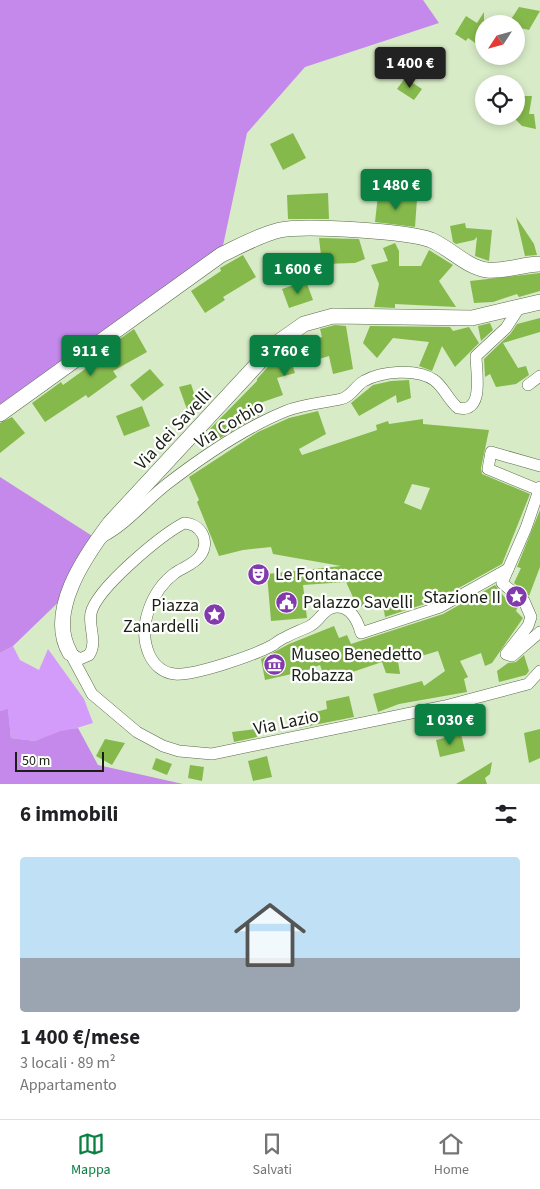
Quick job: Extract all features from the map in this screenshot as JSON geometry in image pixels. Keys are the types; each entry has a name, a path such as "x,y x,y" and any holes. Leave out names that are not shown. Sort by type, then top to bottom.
{"street":[{"path":"0,414 221,255 280,230 301,227 413,236 432,240 448,252 487,270 540,264"},
{"name":"Via dei Savelli","path":"70,653 66,646 62,615 76,578 97,539 277,343 304,324 333,316 472,318 540,302"},
{"name":"Via Corbio","path":"97,539 110,533 172,481 243,433 287,411 346,398 357,385 374,376 405,373 422,374 439,384 451,402 458,408 472,406 477,391 476,356 506,328 519,308"},
{"path":"528,385 540,376"},
{"path":"540,466 491,452 488,469 540,488 526,528 502,583 524,601 531,617 528,626 505,652 508,656 514,654 540,632"},
{"path":"70,653 80,659 89,655 93,646 90,618 94,606 138,555 160,537 184,523 195,526 202,532 204,545 195,561 162,585 155,595 144,629 146,647 160,669 174,674 197,672 272,646 284,637 312,625 326,611 341,608 354,616 362,633 440,607 508,569"},
{"name":"Via Lazio","path":"70,653 92,694 137,732 163,746 179,751 212,754 445,706 528,684 540,671"}],"shaded area":[{"path":"0,0 423,0 439,23 305,67 247,133 221,255 0,415"},
{"path":"0,477 97,539 70,591 13,646 0,653"},
{"path":"13,646 20,660 39,670 48,649 84,699 93,723 35,741 11,738 8,710 0,711 0,653"},
{"path":"8,709 11,738 35,741 61,731 78,728 98,765 183,784 0,784 0,711"}],"building":[{"path":"519,7 540,11 529,30 525,29 525,15 514,15"},
{"path":"466,16 475,22 475,43 468,38 466,41 455,34"},
{"path":"405,78 422,89 414,100 397,89"},
{"path":"525,96 532,96 529,114 534,114 536,129 522,126 525,125"},
{"path":"293,133 306,158 283,170 270,144"},
{"path":"328,193 329,219 288,219 287,195"},
{"path":"378,195 417,199 415,227 375,222"},
{"path":"516,217 534,244 537,255 525,256"},
{"path":"465,223 466,228 492,230 489,261 475,256 477,237 474,240 456,244 453,242 450,226"},
{"path":"319,238 359,239 365,259 355,263 322,264"},
{"path":"395,243 399,251 399,266 421,266 429,250 453,265 439,281 456,307 395,304 395,308 374,307 379,284 371,265 388,261 383,248"},
{"path":"243,255 256,277 223,297 225,300 205,313 191,291 221,271 220,268"},
{"path":"540,273 540,291 519,297 517,294 493,302 474,303 470,281"},
{"path":"306,281 313,300 289,308 282,289"},
{"path":"540,318 540,332 503,343 518,368 526,366 529,375 516,384 496,387 490,374 485,377 484,359 511,333 517,324"},
{"path":"490,323 493,330 481,341 478,326"},
{"path":"335,325 346,326 353,369 333,374 329,356 293,367 295,373 277,378 283,395 254,405 260,415 210,444 204,435 257,381 283,350 322,337 320,329"},
{"path":"370,326 450,327 453,331 469,327 479,343 455,367 442,346 432,371 419,366 429,342 393,338 377,358 363,343"},
{"path":"134,329 147,352 113,371 117,377 88,398 86,395 45,422 32,403 61,382 63,385 106,354 104,350"},
{"path":"150,369 164,385 143,401 130,385"},
{"path":"409,380 411,398 397,403 396,395 359,416 351,403 373,385"},
{"path":"191,384 200,411 189,415 179,387"},
{"path":"142,406 150,426 124,436 116,416"},
{"path":"318,411 326,434 299,449 302,455 377,430 376,425 388,421 389,424 423,419 423,424 489,430 481,468 482,474 530,494 502,564 437,600 385,617 382,597 358,608 346,582 303,585 307,618 271,621 267,574 341,566 273,554 271,547 243,550 219,556 189,477 258,432 289,418","holes":["412,484 430,488 421,510 404,503"]},
{"path":"12,417 25,433 0,453 0,423"},
{"path":"540,510 540,567 529,596 514,583 521,568 517,567"},
{"path":"495,585 506,599 507,597 518,606 516,611 523,618 492,663 485,666 481,653 460,661 468,677 464,679 467,692 399,704 378,712 373,694 422,681 424,686 445,671 438,651 418,657 397,654 400,674 386,673 382,662 326,681 320,665 305,671 265,680 261,659 289,644 334,626 339,638 347,635 351,644 443,614"},
{"path":"524,655 529,671 526,675 499,682 497,671 508,663 516,662"},
{"path":"349,696 354,717 299,728 296,717 327,709 326,701"},
{"path":"256,729 257,737 234,742 232,732"},
{"path":"540,729 540,758 529,763 524,733"},
{"path":"461,734 465,751 440,757 436,740"},
{"path":"105,739 125,743 112,765 96,756"},
{"path":"267,756 272,777 253,781 248,761"},
{"path":"156,758 172,764 167,775 152,769"},
{"path":"492,762 490,774 485,778 487,784 456,784"},
{"path":"190,765 204,767 202,781 188,778"}],"place":[{"name":"Le Fontanacce","path":"259,574"},
{"name":"Stazione II","path":"517,597"},
{"name":"Palazzo Savelli","path":"287,602"},
{"name":"Piazza Zanardelli","path":"215,615"},
{"name":"Museo Benedetto Robazza","path":"275,664"}]}
